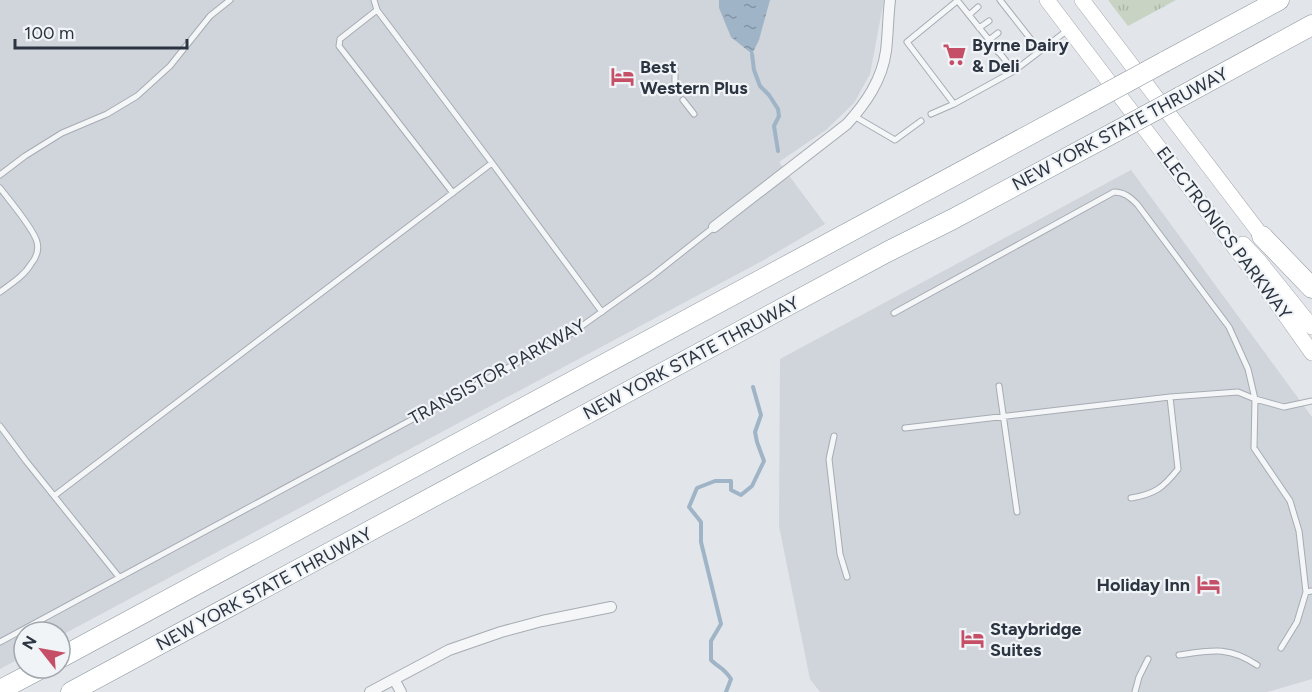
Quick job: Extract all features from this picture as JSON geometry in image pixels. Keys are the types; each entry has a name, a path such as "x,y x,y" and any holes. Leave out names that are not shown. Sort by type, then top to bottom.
{"highway":[{"name":"NEW YORK STATE THRUWAY","path":"72,652 1279,0"},
{"name":"NEW YORK STATE THRUWAY","path":"71,692 1312,25"},
{"path":"1222,74 1259,63 1312,40"},
{"path":"1262,236 1312,288"},
{"path":"0,690 19,680"}],"main road":[{"name":"ELECTRONICS PARKWAY","path":"1047,0 1199,199 1312,353"},
{"name":"ELECTRONICS PARKWAY","path":"1082,0 1312,301"},
{"path":"1199,199 1259,261 1312,327"}],"street":[{"name":"TRANSISTOR PARKWAY","path":"714,227 847,124 863,106 877,83 885,53 891,0"},
{"path":"370,692 449,650 542,621 611,607"},
{"path":"394,679 401,692"}],"lane":[{"path":"0,176 25,156 62,133 107,114 137,96 170,66 210,16 231,0"},
{"path":"374,0 377,9 602,312"},
{"path":"1000,0 1040,51"},
{"path":"954,104 907,42 957,1 1014,71"},
{"path":"969,15 978,7"},
{"path":"999,12 1006,8"},
{"path":"377,9 340,39 339,46 453,193"},
{"path":"1009,25 1016,20"},
{"path":"979,28 989,21"},
{"path":"931,114 1014,71 1069,29"},
{"path":"1018,37 1025,32"},
{"path":"989,40 998,33"},
{"path":"998,52 1007,45"},
{"path":"675,69 675,89"},
{"path":"683,100 694,114"},
{"path":"854,116 895,140 921,121"},
{"path":"54,496 492,163"},
{"path":"0,188 38,244 31,265 0,292"},
{"path":"894,314 1114,192 1131,198 1229,327 1248,369 1255,399 1254,448 1290,501 1299,531 1309,591 1297,622 1281,648"},
{"name":"TRANSISTOR PARKWAY","path":"0,642 572,333 652,276 714,227"},
{"path":"999,386 1017,512"},
{"path":"905,428 1170,397 1238,392 1284,407 1312,401"},
{"path":"1131,498 1149,495 1159,489 1178,469 1170,397"},
{"path":"0,426 119,577"},
{"path":"834,436 829,459 840,554 847,577"},
{"path":"1179,655 1221,650 1245,656 1257,665"},
{"path":"1135,692 1148,659"}],"shaded area":[{"path":"0,0 884,0 870,74 854,103 826,130 779,162 825,224 762,261 72,630 72,620 12,620 12,662 0,669"},
{"path":"1131,170 1312,417 1312,679 1267,692 820,692 810,679 779,526 780,359"}],"green space":[{"path":"1108,0 1176,0 1128,26"}],"water":[{"path":"719,0 770,0 759,40 752,54 731,37 719,8"}],"waterway":[{"path":"752,54 754,70 760,86 778,109 779,116 774,126 778,151"},
{"path":"726,692 731,679 711,660 711,641 721,624 701,542 701,522 689,507 697,488 715,481 731,481 731,490 741,495 752,486 764,461 755,432 761,415 753,387"}],"place":[{"name":"Byrne Dairy & Deli","path":"954,55"},
{"name":"Best Western Plus","path":"622,77"},
{"name":"Holiday Inn","path":"1208,585"},
{"name":"Staybridge Suites","path":"972,639"}]}
